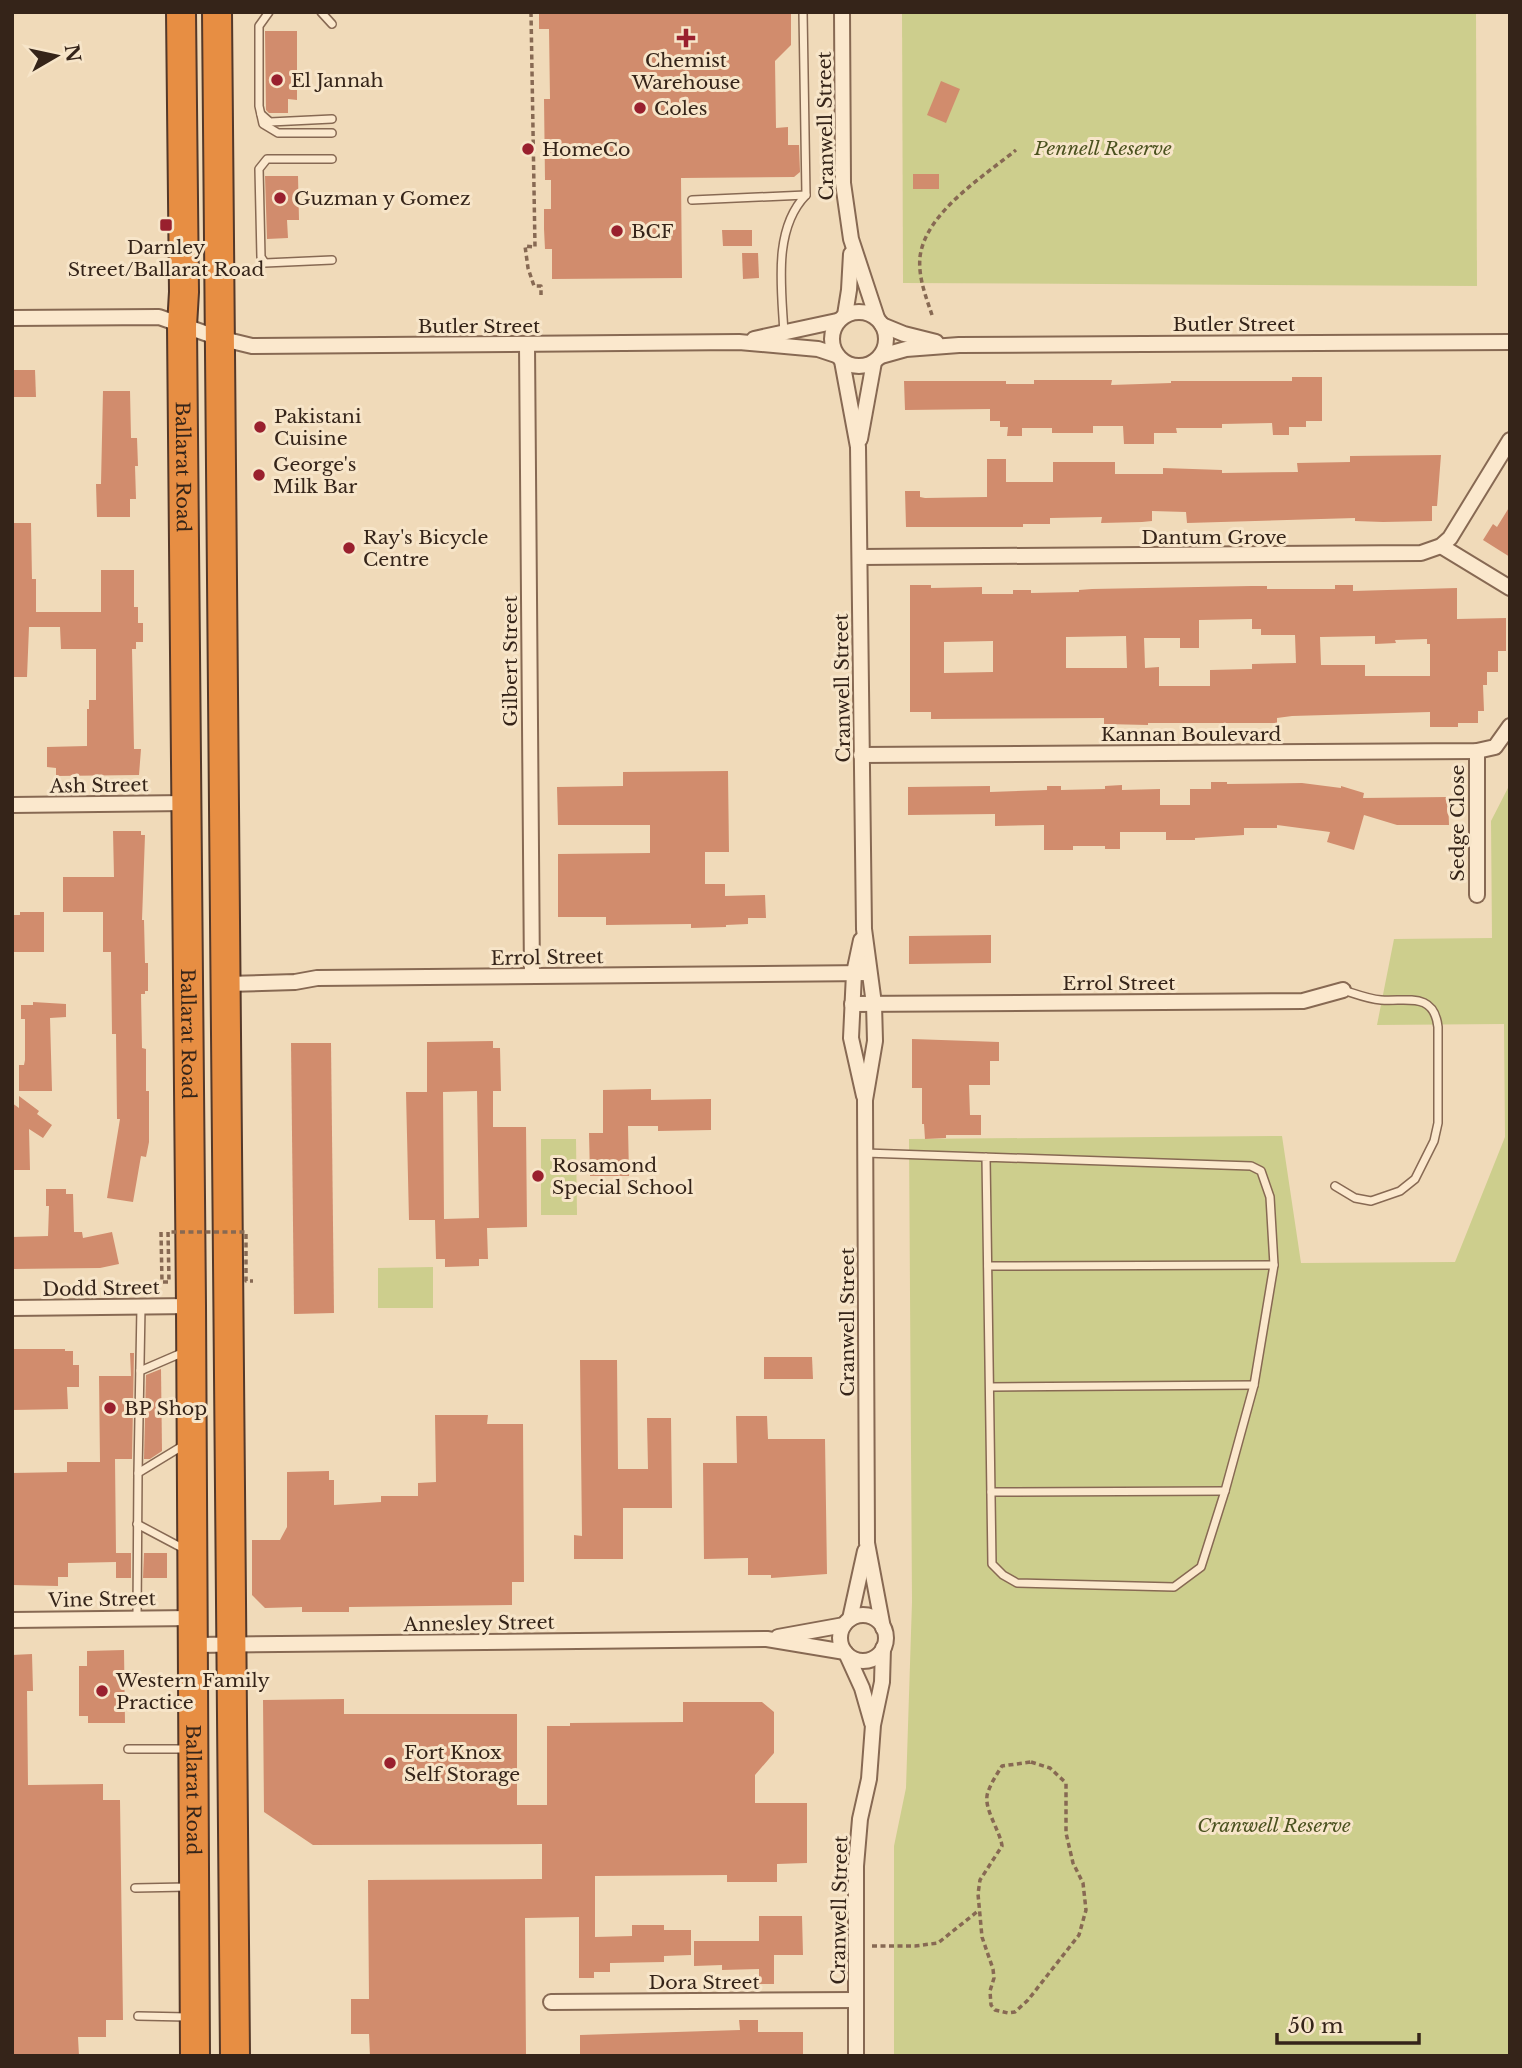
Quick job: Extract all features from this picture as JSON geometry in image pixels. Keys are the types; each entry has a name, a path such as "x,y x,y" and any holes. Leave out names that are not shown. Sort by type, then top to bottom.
{"highway":[{"name":"Ballarat Road","path":"181,12 184,292 181,326 195,2056"},
{"name":"Ballarat Road","path":"217,12 234,2056"}],"street":[{"name":"Cranwell Street","path":"841,318 851,272 851,239 843,183 842,12"},
{"name":"Cranwell Street","path":"851,239 879,322"},
{"path":"862,312 879,322 886,340 877,359 858,367 839,358 831,339 841,318 862,312"},
{"name":"Butler Street","path":"12,318 159,317 219,338 253,346 739,342 784,339 841,318"},
{"name":"Butler Street","path":"879,322 930,341 959,345"},
{"name":"Butler Street","path":"784,339 839,358"},
{"name":"Butler Street","path":"877,359 906,349 959,345 1510,342"},
{"name":"Gilbert Street","path":"527,345 532,976"},
{"name":"Cranwell Street","path":"839,358 858,447 864,929 862,973 852,1004 851,1038 865,1100"},
{"name":"Cranwell Street","path":"858,447 877,359"},
{"path":"1510,440 1450,538 1440,546 1510,589"},
{"name":"Dantum Grove","path":"860,557 1401,555 1421,553 1440,546"},
{"path":"1476,751 1495,747 1510,726"},
{"name":"Kannan Boulevard","path":"861,755 1476,751"},
{"name":"Sedge Close","path":"1476,751 1477,895"},
{"name":"Ash Street","path":"12,806 186,803"},
{"name":"Cranwell Street","path":"862,973 874,1004 875,1041 865,1100 867,1543 883,1628"},
{"name":"Errol Street","path":"226,984 295,982 317,978 862,973"},
{"name":"Errol Street","path":"852,1004 1303,1002 1343,990"},
{"name":"Dodd Street","path":"12,1308 191,1306"},
{"name":"Cranwell Street","path":"847,1622 867,1543"},
{"path":"857,1616 872,1617 883,1628 885,1641 879,1654 867,1661 853,1659 846,1654 840,1639 847,1622 857,1616"},
{"name":"Vine Street","path":"12,1620 137,1618 192,1632"},
{"name":"Annesley Street","path":"767,1639 847,1622"},
{"name":"Annesley Street","path":"192,1632 232,1644 767,1639 846,1654"},
{"name":"Cranwell Street","path":"856,2056 856,1866 860,1819 869,1779 873,1725 882,1682 883,1648"},
{"name":"Cranwell Street","path":"846,1654 862,1688 873,1725"},
{"name":"Dora Street","path":"551,2002 856,2000"}],"lane":[{"path":"268,12 259,26 263,124 278,133 332,133"},
{"path":"321,12 332,24"},
{"path":"784,339 784,240 797,205 806,195 803,12"},
{"path":"261,114 270,122 332,119"},
{"path":"332,159 267,159 260,169 261,257 265,263 332,260"},
{"path":"692,200 806,195"},
{"path":"1335,1186 1355,1198 1371,1201 1400,1191 1415,1179 1434,1141 1438,1123 1438,1027 1435,1013 1430,1006 1414,999 1383,1000 1343,990"},
{"path":"865,1153 986,1157 1251,1166 1261,1171 1270,1196 1274,1265 1254,1385 1225,1491 1200,1567 1174,1587 1017,1583 1003,1575 992,1564 986,1157"},
{"path":"988,1266 1274,1265"},
{"path":"137,1618 141,1307"},
{"path":"140,1371 191,1349"},
{"path":"989,1387 1254,1385"},
{"path":"138,1472 192,1439"},
{"path":"991,1492 1225,1491"},
{"path":"137,1524 192,1553"},
{"path":"128,1748 193,1749"},
{"path":"135,1888 195,1887"},
{"path":"138,2016 195,2017"}],"path":[{"path":"531,12 535,247 525,246 534,286 541,286 541,295"},
{"path":"932,315 921,275 920,257 926,235 939,215 1016,150"},
{"path":"161,1232 162,1282 169,1282 169,1232 246,1232 246,1282 253,1281"},
{"path":"856,1947 938,1943 978,1911 980,1880 1002,1846 1000,1832 989,1813 986,1794 1002,1766 1031,1762 1050,1768 1066,1783 1066,1833 1073,1863 1083,1883 1086,1910 1079,1935 1028,2000 1015,2012 1001,2012 991,2005 993,1969 982,1937 978,1911"}],"green space":[{"name":"Pennell Reserve","path":"902,12 1476,12 1477,286 903,283"},
{"name":"Cranwell Reserve","path":"1510,784 1510,2056 894,2056 894,1846 906,1788 912,1602 909,1139 1282,1136 1301,1263 1455,1262 1505,1137 1504,1024 1377,1025 1394,939 1492,938 1491,821"},
{"path":"541,1139 576,1139 577,1215 541,1215"},
{"path":"433,1267 433,1308 378,1308 378,1268"}],"building":[{"path":"539,12 791,12 791,45 775,61 776,128 788,127 788,145 799,145 800,172 794,177 681,178 682,278 552,279 552,249 545,249 544,229 544,209 551,209 551,180 545,180 544,99 550,99 549,29 539,29"},
{"name":"El Jannah","path":"265,31 297,31 297,100 288,99 288,113 269,113 266,110"},
{"path":"941,81 960,89 946,123 927,115"},
{"path":"913,174 939,174 939,189 913,189"},
{"name":"Guzman y Gomez","path":"265,176 298,176 299,220 287,220 288,238 267,239"},
{"path":"722,230 752,230 752,246 723,246"},
{"path":"742,253 758,253 759,278 743,279"},
{"path":"12,370 35,370 36,397 12,397"},
{"path":"1292,377 1322,377 1322,421 1306,421 1306,427 1289,427 1289,435 1273,435 1272,423 1222,424 1222,428 1176,428 1177,433 1154,433 1154,444 1124,444 1123,426 1093,426 1093,433 1052,433 1052,428 1022,428 1022,436 1007,436 1008,427 1000,427 1000,421 990,421 990,409 905,410 904,381 1006,381 1006,384 1034,384 1034,380 1112,380 1111,385 1171,381 1292,381"},
{"path":"103,391 130,391 131,438 137,438 138,466 135,466 136,499 130,499 130,517 97,517 96,484 101,484"},
{"path":"1441,455 1437,506 1432,506 1432,521 1355,521 1355,518 1187,523 1186,512 1152,511 1152,521 1142,522 1101,523 1102,517 1050,518 1050,524 1023,524 1023,527 906,527 905,491 920,491 920,497 925,498 987,497 987,459 1006,459 1006,482 1053,482 1053,462 1115,462 1115,474 1163,474 1163,468 1222,470 1222,473 1298,472 1297,463 1350,462 1350,456"},
{"path":"1510,506 1510,557 1483,540 1493,524 1497,527"},
{"path":"12,523 31,523 32,579 36,579 36,612 101,612 101,570 134,570 134,607 138,607 138,623 143,623 143,642 136,642 136,649 132,649 134,749 141,749 139,775 56,776 56,768 47,767 47,747 87,746 87,709 89,700 96,700 96,649 61,649 60,627 29,627 27,677 12,677"},
{"path":"910,585 931,585 931,588 982,587 982,594 1013,594 1013,590 1031,590 1031,593 1251,586 1267,586 1267,589 1335,589 1335,585 1353,585 1353,591 1457,588 1457,619 1506,618 1506,651 1498,651 1498,672 1487,672 1487,685 1483,685 1484,711 1478,711 1478,723 1458,723 1458,727 1430,727 1430,712 1292,716 1277,718 1277,723 1148,725 1104,724 1104,718 931,719 931,712 910,712","holes":["1252,619 1252,629 1261,629 1261,635 1295,635 1296,663 1252,664 1252,669 1210,670 1210,686 1159,686 1159,667 1145,668 1144,638 1180,638 1180,648 1199,648 1199,620","1126,636 1127,668 1066,668 1066,637","1375,636 1375,644 1427,639 1427,644 1430,644 1430,676 1365,676 1365,665 1321,665 1320,637","993,641 993,672 944,673 944,642"]},
{"path":"728,771 729,852 705,852 705,884 725,884 725,896 765,895 766,918 748,918 748,924 726,927 691,928 691,924 606,925 606,917 558,917 558,854 650,853 650,825 558,825 557,787 623,786 623,772"},
{"path":"1211,782 1341,786 1364,793 1363,798 1448,797 1449,825 1397,825 1364,815 1354,850 1327,842 1330,832 1277,825 1277,828 1244,828 1244,835 1195,840 1166,840 1166,832 1120,832 1120,849 1073,846 1073,850 1044,850 1044,825 995,826 995,814 908,815 908,787 990,786 990,792 1047,790 1047,786 1061,786 1061,790 1105,789 1105,786 1122,785 1122,790 1160,789 1160,805 1190,805 1190,789 1211,789"},
{"path":"113,831 141,831 141,835 145,835 142,920 145,963 148,963 148,991 141,994 142,1048 146,1049 146,1091 149,1091 149,1142 146,1157 141,1156 133,1202 107,1198 120,1119 117,1119 116,1034 112,1034 111,952 103,952 103,912 63,912 63,877 114,877"},
{"path":"20,912 44,912 44,952 12,952 12,915 20,915"},
{"path":"991,935 991,963 909,964 909,936"},
{"path":"33,1002 66,1004 66,1017 50,1018 52,1091 19,1091 19,1065 24,1065 25,1060 25,1019 21,1019 21,1005 33,1005"},
{"path":"912,1039 999,1042 999,1061 990,1061 990,1085 969,1085 970,1115 981,1115 981,1135 946,1135 946,1138 925,1139 922,1124 922,1088 912,1088"},
{"path":"493,1041 493,1048 500,1048 501,1091 493,1091 493,1127 526,1127 527,1227 487,1228 488,1259 479,1259 479,1266 445,1267 445,1259 436,1259 435,1220 409,1220 406,1092 427,1092 427,1042","holes":["477,1091 479,1218 444,1219 443,1092"]},
{"path":"291,1043 331,1043 334,1313 294,1314"},
{"path":"651,1089 651,1100 711,1099 711,1130 658,1131 658,1126 628,1126 629,1176 590,1176 589,1133 603,1133 603,1090"},
{"path":"19,1096 52,1125 43,1138 29,1129 30,1170 12,1170 12,1103 19,1108"},
{"path":"46,1189 66,1189 66,1194 73,1194 74,1232 82,1232 83,1238 112,1232 119,1264 100,1268 12,1269 12,1237 48,1236 49,1206 46,1206"},
{"path":"12,1349 73,1351 73,1365 79,1365 79,1387 67,1387 68,1409 12,1410"},
{"path":"130,1353 134,1353 132,1459 115,1459 116,1553 131,1553 131,1578 116,1578 116,1562 68,1563 68,1577 58,1577 58,1586 12,1585 12,1473 67,1472 67,1462 100,1462 99,1376 131,1376"},
{"path":"764,1357 812,1357 813,1379 764,1379"},
{"path":"580,1360 617,1360 618,1469 648,1469 647,1418 671,1418 672,1508 623,1508 623,1559 574,1559 574,1535 582,1536"},
{"path":"161,1369 162,1451 150,1459 144,1459 146,1375"},
{"path":"435,1415 488,1415 487,1424 523,1424 524,1582 512,1582 512,1605 349,1607 349,1612 302,1612 302,1607 265,1608 252,1595 252,1540 280,1540 287,1527 287,1472 329,1471 329,1480 334,1480 334,1505 381,1502 381,1496 418,1496 418,1483 436,1482"},
{"path":"736,1416 767,1416 768,1439 825,1439 827,1574 771,1578 771,1575 748,1575 748,1558 704,1559 703,1463 737,1463"},
{"path":"144,1553 167,1553 167,1578 143,1578"},
{"name":"Western Family Practice","path":"124,1650 125,1723 88,1723 88,1716 79,1716 79,1666 87,1666 87,1651"},
{"path":"32,1654 33,1691 27,1691 28,1785 103,1784 103,1800 120,1800 123,2020 106,2020 106,2037 78,2037 79,2056 12,2056 12,1655"},
{"path":"344,1699 344,1714 517,1714 517,1805 547,1805 547,1726 570,1726 570,1723 683,1722 683,1702 762,1702 774,1712 774,1753 755,1775 755,1803 807,1803 807,1863 777,1864 777,1882 727,1882 727,1875 595,1876 595,1937 632,1936 632,1925 664,1925 664,1930 691,1930 691,1955 664,1956 664,1962 610,1963 610,1972 594,1972 594,1978 579,1978 579,1917 525,1918 526,2056 370,2056 369,2034 351,2034 351,1999 369,1999 368,1880 542,1879 542,1844 313,1845 264,1812 263,1700"},
{"path":"759,1916 802,1916 803,1955 774,1955 774,1984 759,1984 759,1969 722,1970 722,1965 694,1966 694,1941 759,1941"},
{"path":"739,2020 758,2020 758,2032 803,2032 803,2056 580,2056 580,2035 740,2030"}],"place":[{"name":"Chemist Warehouse","path":"686,38"},
{"name":"El Jannah","path":"277,80"},
{"name":"Coles","path":"640,108"},
{"name":"HomeCo","path":"528,149"},
{"name":"Guzman y Gomez","path":"280,198"},
{"name":"Darnley Street/Ballarat Road","path":"166,225"},
{"name":"BCF","path":"617,231"},
{"name":"Pakistani Cuisine","path":"260,427"},
{"name":"George's Milk Bar","path":"259,475"},
{"name":"Ray's Bicycle Centre","path":"349,548"},
{"name":"Rosamond Special School","path":"538,1176"},
{"name":"BP Shop","path":"110,1408"},
{"name":"Western Family Practice","path":"102,1691"},
{"name":"Fort Knox Self Storage","path":"390,1763"}]}
